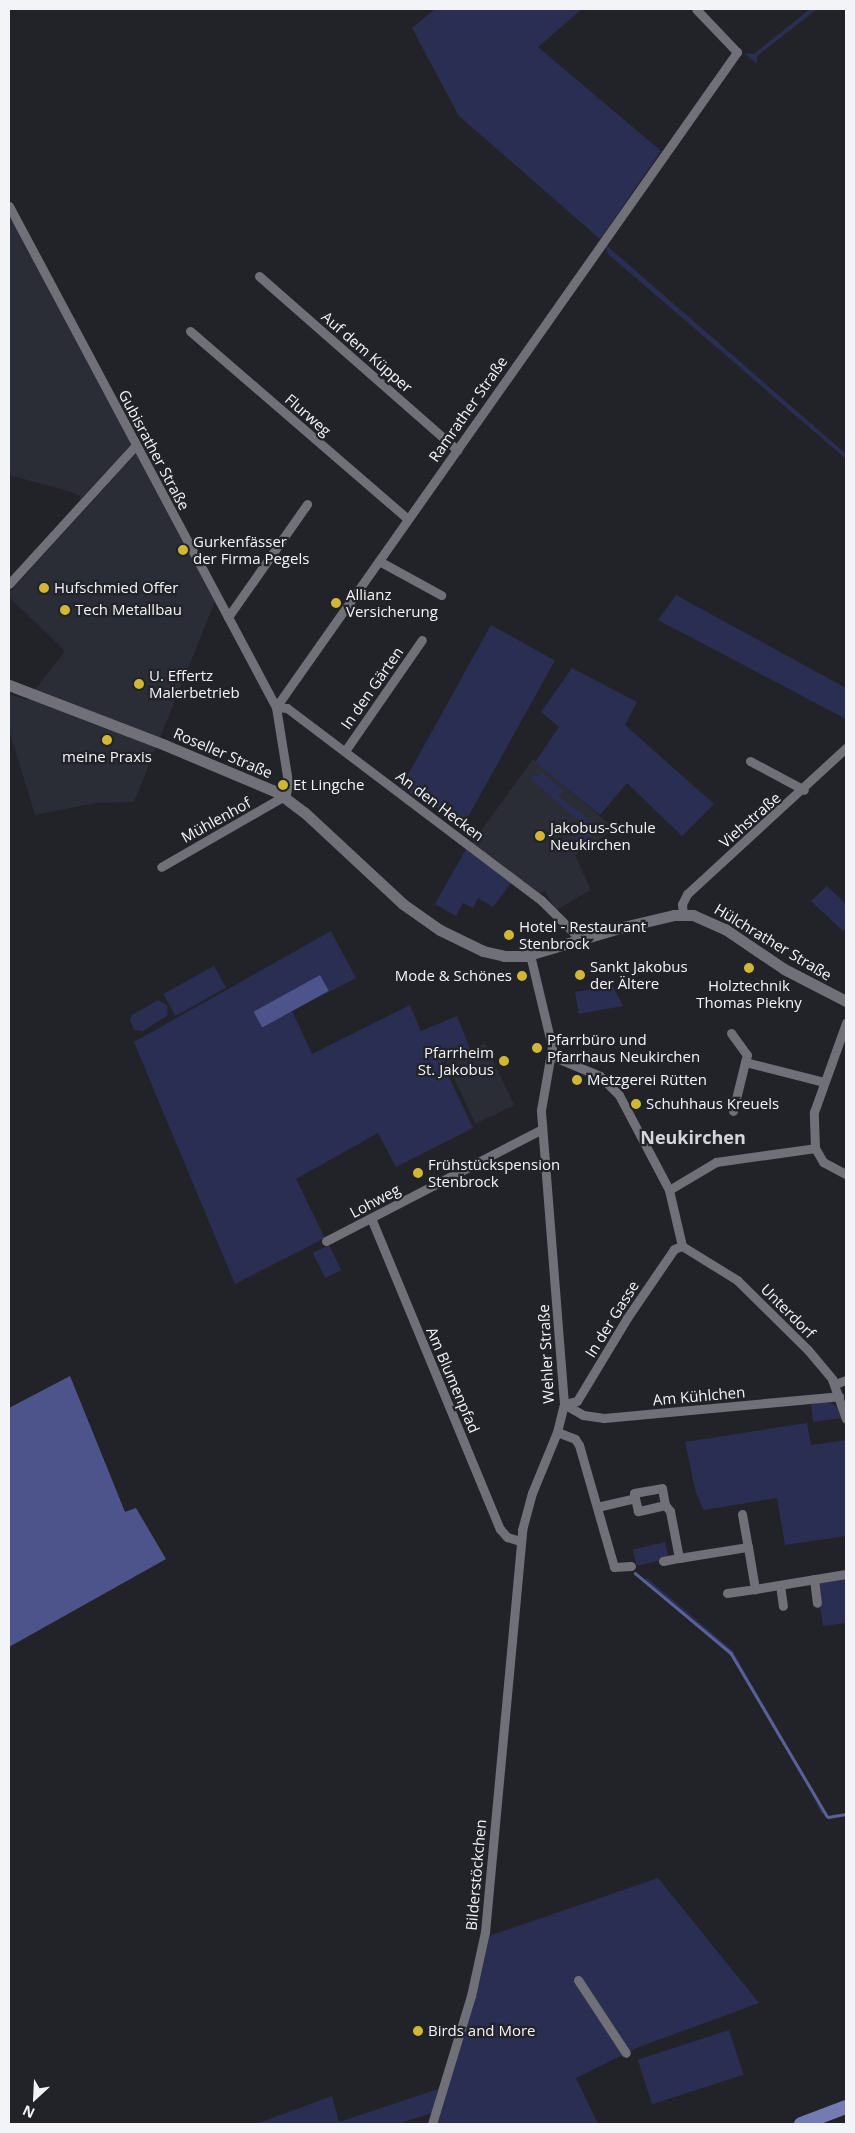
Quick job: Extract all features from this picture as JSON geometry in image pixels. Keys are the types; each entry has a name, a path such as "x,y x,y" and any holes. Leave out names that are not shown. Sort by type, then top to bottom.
{"main road":[{"path":"801,2124 846,2107"}],"street":[{"name":"Ramrather Straße","path":"276,707 738,52 696,9"},
{"name":"Gubisrather Straße","path":"9,206 276,707"},
{"name":"Auf dem Küpper","path":"258,276 457,450"},
{"name":"Flurweg","path":"190,331 408,519"},
{"path":"9,584 136,446"},
{"path":"228,617 307,504"},
{"path":"379,561 442,596"},
{"name":"In den Gärten","path":"345,752 422,640"},
{"name":"Roseller Straße","path":"9,685 227,770 285,797 387,890 434,926 492,954 510,957 530,955 579,938 683,915"},
{"path":"276,707 288,782 285,797"},
{"name":"An den Hecken","path":"276,707 287,708 541,900 579,938"},
{"name":"Viehstraße","path":"683,915 686,896 804,790 846,748"},
{"path":"750,761 804,790"},
{"name":"Mühlenhof","path":"161,867 285,797"},
{"name":"Hülchrather Straße","path":"683,915 698,916 718,925 784,969 846,1001"},
{"path":"530,955 552,1056 597,1074 611,1085 669,1190 682,1246"},
{"path":"846,1023 813,1118 815,1148 823,1162 846,1174"},
{"path":"731,1033 747,1055 733,1111"},
{"name":"Wehler Straße","path":"512,1622 520,1542 532,1493 557,1432 564,1404 541,1103 552,1056"},
{"path":"744,1062 824,1082"},
{"name":"Lohweg","path":"326,1241 542,1129"},
{"path":"669,1190 716,1162 815,1148"},
{"name":"Am Blumenpfad","path":"371,1218 500,1529 507,1537 520,1542"},
{"name":"In der Gasse","path":"564,1404 577,1400 627,1318 674,1249 682,1246"},
{"name":"Unterdorf","path":"682,1246 739,1282 808,1350 835,1384 846,1419"},
{"path":"835,1384 846,1380"},
{"name":"Am Kühlchen","path":"564,1404 583,1415 601,1418 839,1396"},
{"path":"557,1432 578,1443 614,1567 631,1566"},
{"path":"665,1505 638,1511 634,1493 662,1488 665,1505 670,1511 679,1558"},
{"path":"597,1507 635,1498"},
{"path":"742,1514 754,1589"},
{"path":"663,1561 748,1547"},
{"path":"727,1593 846,1574"},
{"path":"814,1579 817,1603"},
{"path":"780,1584 783,1606"},
{"name":"Bilderstöckchen","path":"432,2124 471,1996 486,1932 512,1622"},
{"path":"578,1980 626,2053"}],"shaded area":[{"path":"435,9 582,9 538,47 661,151 600,239 459,116 412,28"},
{"path":"810,9 817,9 757,56 757,64 744,53 754,54"},
{"path":"9,212 132,443 80,500 80,496 71,492 9,475"},
{"path":"605,244 846,454 846,459 608,254"},
{"path":"136,453 216,599 134,802 96,803 35,815 9,730 9,694 27,700 65,651 9,597 9,593"},
{"path":"676,595 846,688 846,719 658,620"},
{"path":"491,625 555,660 465,823 401,788"},
{"path":"572,668 637,702 625,725 714,804 682,836 627,783 600,815 535,762 559,727 541,712"},
{"name":"Jakobus-Schule Neukirchen","path":"533,759 615,829 575,855 591,890 556,910 545,891 538,894 472,843"},
{"path":"542,772 563,790 559,796 589,820 584,826 530,778 534,774 538,777"},
{"path":"591,819 601,829 571,852 568,847"},
{"path":"466,849 511,883 493,907 478,898 473,908 463,903 456,916 435,904"},
{"path":"827,886 846,904 846,928 843,931 811,901"},
{"path":"331,931 356,978 292,1011 312,1054 410,1005 421,1031 457,1016 470,1049 442,1062 473,1128 396,1167 378,1133 296,1179 325,1238 235,1284 134,1042"},
{"path":"214,966 226,988 175,1016 163,994"},
{"path":"320,975 329,991 262,1028 254,1012"},
{"path":"613,986 623,1006 579,1014 575,992"},
{"path":"158,1000 167,1005 168,1015 143,1031 134,1030 130,1021 132,1015"},
{"path":"485,1043 514,1106 475,1124 446,1061"},
{"path":"329,1245 341,1270 325,1278 313,1253"},
{"path":"70,1376 125,1512 136,1508 166,1559 9,1647 9,1408"},
{"path":"829,1401 837,1407 841,1418 813,1422 811,1403"},
{"path":"807,1423 811,1445 846,1440 846,1536 785,1545 777,1498 704,1510 696,1493 685,1442"},
{"path":"665,1542 669,1559 637,1566 633,1549"},
{"path":"647,1578 732,1650 827,1814 821,1813 808,1785 735,1660 643,1580"},
{"path":"846,1579 846,1623 823,1626 817,1584"},
{"path":"658,1878 759,2003 639,2047 576,2078 598,2124 437,2124 481,1976 489,1936"},
{"path":"729,2030 744,2075 652,2104 638,2060"},
{"path":"438,2089 432,2113 397,2124 256,2124 332,2096 339,2122"}],"waterway":[{"path":"635,1573 731,1653 827,1816"},
{"path":"828,1817 846,1814"}],"place":[{"name":"Gurkenfässer der Firma Pegels","path":"183,550"},
{"name":"Hufschmied Offer","path":"44,588"},
{"name":"Allianz Versicherung","path":"336,603"},
{"name":"Tech Metallbau","path":"65,610"},
{"name":"U. Effertz Malerbetrieb","path":"139,684"},
{"name":"meine Praxis","path":"107,740"},
{"name":"Et Lingche","path":"283,785"},
{"name":"Jakobus-Schule Neukirchen","path":"540,836"},
{"name":"Hotel - Restaurant Stenbrock","path":"509,935"},
{"name":"Holztechnik Thomas Piekny","path":"749,968"},
{"name":"Sankt Jakobus der Ältere","path":"580,975"},
{"name":"Mode & Schönes","path":"522,976"},
{"name":"Pfarrbüro und Pfarrhaus Neukirchen","path":"537,1048"},
{"name":"Pfarrheim St. Jakobus","path":"504,1061"},
{"name":"Metzgerei Rütten","path":"577,1080"},
{"name":"Schuhhaus Kreuels","path":"636,1104"},
{"name":"Frühstückspension Stenbrock","path":"418,1173"},
{"name":"Birds and More","path":"418,2031"}],"district":[{"name":"Neukirchen","path":"693,1137"}]}
